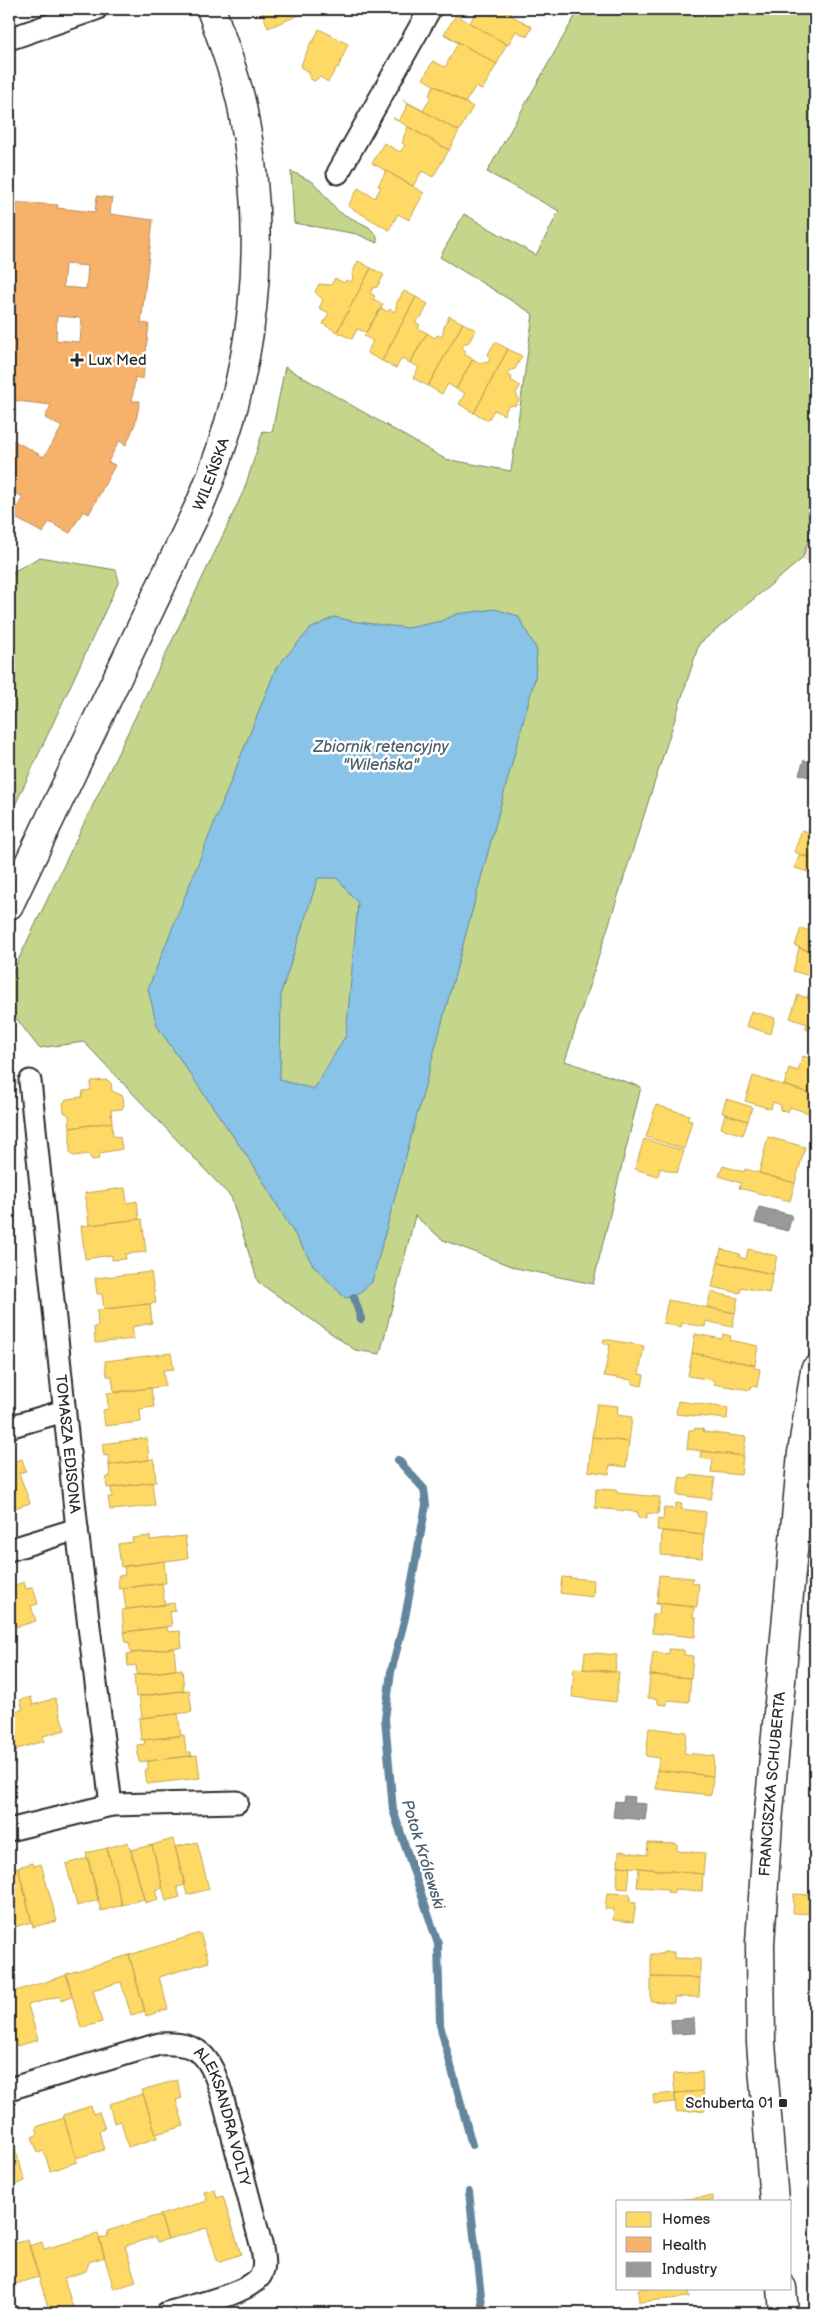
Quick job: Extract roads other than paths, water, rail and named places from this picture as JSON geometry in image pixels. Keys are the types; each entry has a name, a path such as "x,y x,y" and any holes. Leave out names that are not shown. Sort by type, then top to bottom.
{"street":[{"path":"9,39 96,9"},
{"name":"WILEŃSKA","path":"9,904 201,502 223,445 245,363 253,314 258,233 253,168 242,104 211,9"},
{"path":"338,174 430,9"},
{"name":"TOMASZA EDISONA","path":"30,1081 76,1530 111,1805"},
{"name":"FRANCISZKA SCHUBERTA","path":"774,2200 761,2043 760,1925 802,1453 815,1370"},
{"path":"9,1427 64,1412"},
{"path":"9,1550 76,1530"},
{"path":"9,1830 111,1805 237,1802"},
{"name":"ALEKSANDRA VOLTY","path":"9,2090 159,2044 176,2043 191,2046 204,2056 216,2075 222,2095 262,2248 264,2265 261,2276 253,2284 238,2291 167,2313"},
{"path":"782,2290 784,2313"}],"water":[{"name":"Zbiornik retencyjny \"Wileńska\"","path":"495,609 518,616 537,650 535,678 372,1282 354,1297 345,1298 313,1265 255,1168 157,1026 148,989 276,668 310,629 334,617 357,622 408,628 441,621 457,614","holes":["318,878 337,878 358,903 346,1035 314,1089 280,1080 281,993"]}],"waterway":[{"name":"Potok Królewski","path":"354,1297 361,1319"},
{"name":"Potok Królewski","path":"398,1460 424,1489 426,1505 405,1618 391,1672 385,1719 393,1810 438,1944 440,2025 472,2145"},
{"name":"Potok Królewski","path":"469,2192 483,2313"}],"place":[{"name":"Lux Med","path":"77,360"},
{"name":"Schuberta 01","path":"783,2103"}]}
